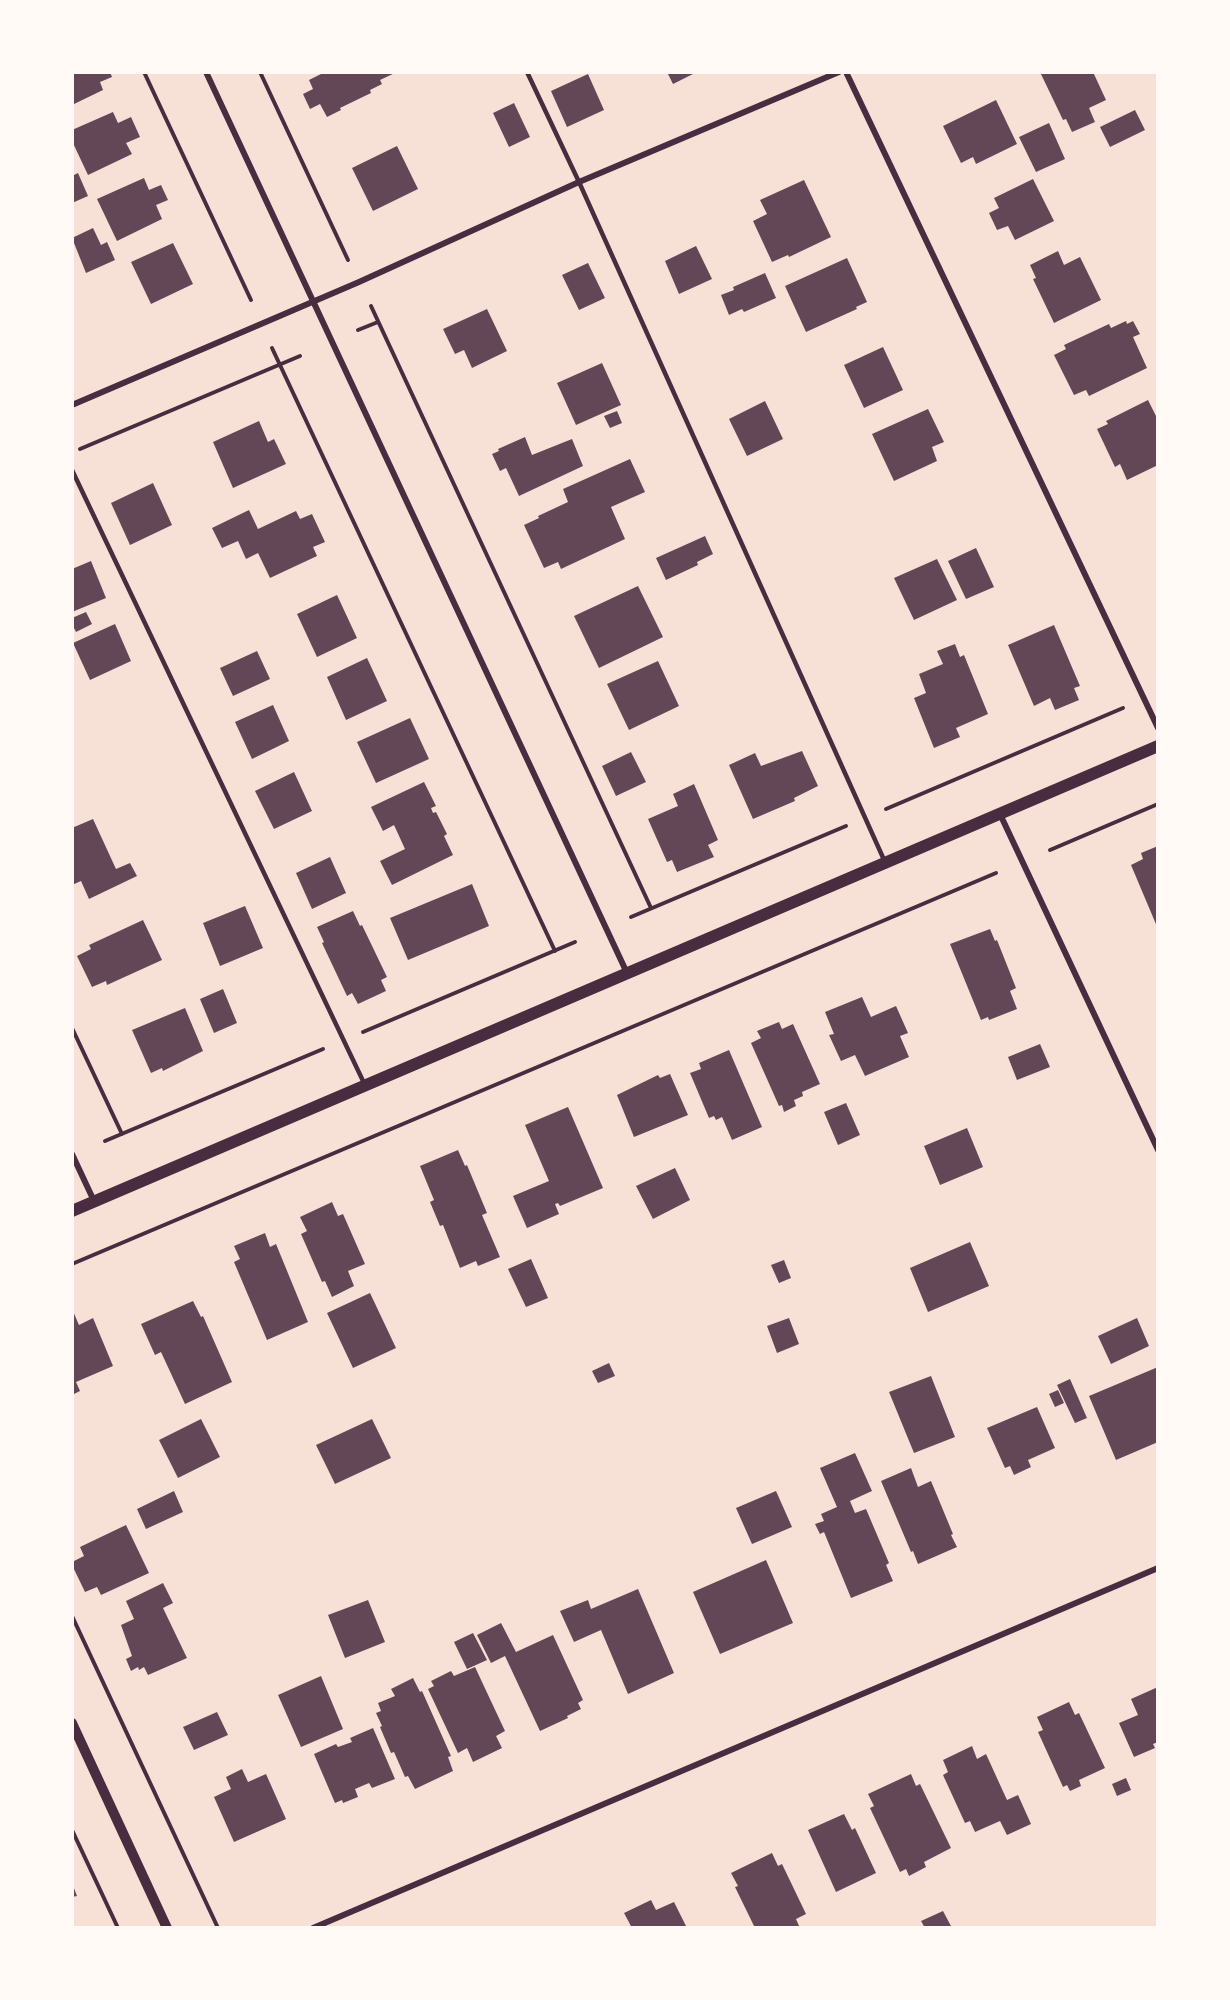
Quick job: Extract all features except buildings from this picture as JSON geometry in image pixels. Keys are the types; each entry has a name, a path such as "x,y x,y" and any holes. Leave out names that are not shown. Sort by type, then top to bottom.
{"main road":[{"path":"72,1211 1158,747"}],"street":[{"path":"206,72 627,973"},
{"path":"72,405 313,301 579,182 839,72"},
{"path":"846,72 1158,728"},
{"path":"1000,814 1158,1150"},
{"path":"72,1154 94,1202"},
{"path":"313,1928 1158,1568"},
{"path":"72,1723 167,1928"}],"lane":[{"path":"526,72 579,182 885,863"},
{"path":"72,470 366,1085"}],"path":[{"path":"144,72 251,300"},
{"path":"260,72 348,260"},
{"path":"371,306 651,908"},
{"path":"358,330 378,322"},
{"path":"272,348 555,951"},
{"path":"72,453 300,356"},
{"path":"1050,850 1158,804"},
{"path":"72,1264 996,873"},
{"path":"72,1028 122,1134"},
{"path":"72,1617 218,1928"},
{"path":"72,1830 118,1928"}]}
